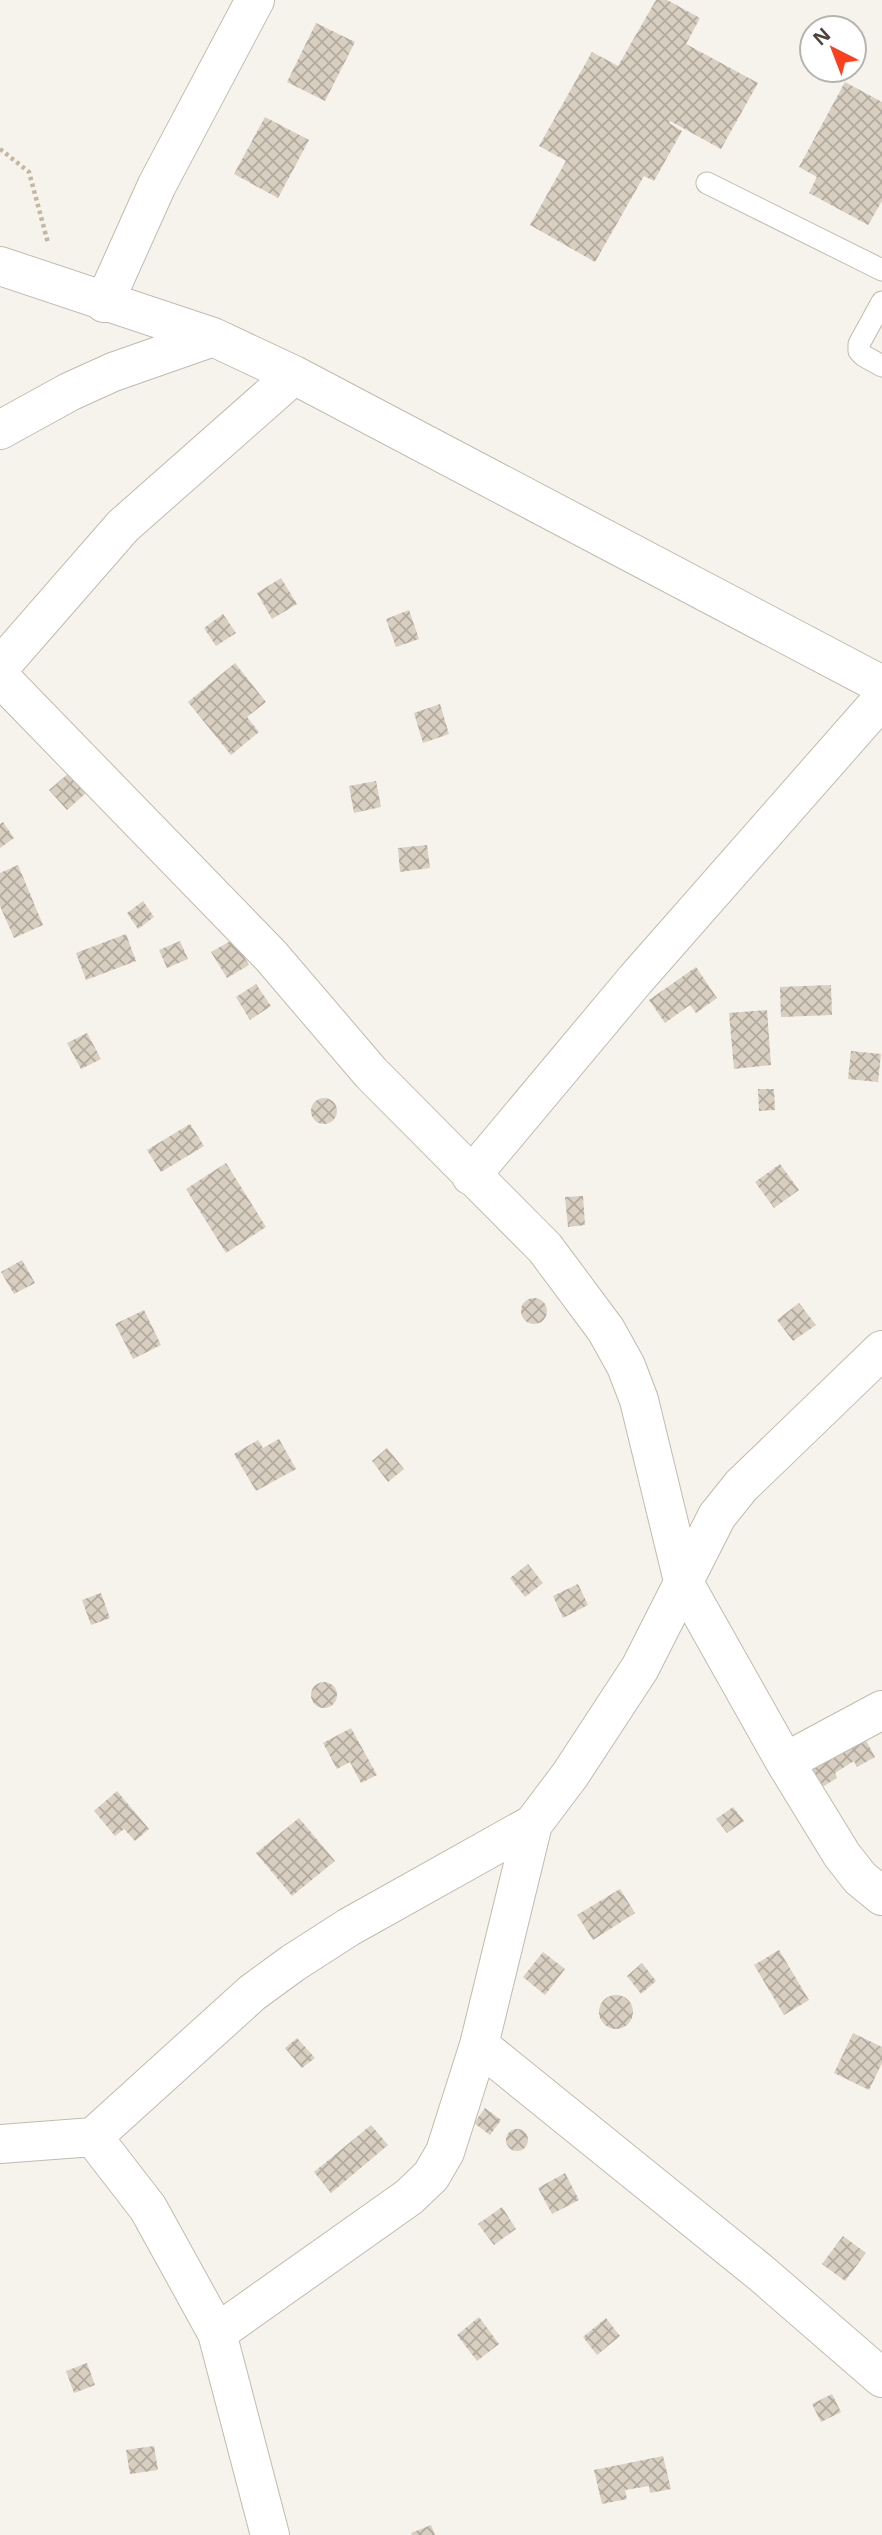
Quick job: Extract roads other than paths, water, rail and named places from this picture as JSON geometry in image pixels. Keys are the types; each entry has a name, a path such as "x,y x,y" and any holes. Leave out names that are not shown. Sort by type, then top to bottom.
{"street":[{"path":"104,303 157,185 255,0"},
{"path":"0,267 213,337 294,375 882,685"},
{"path":"0,430 113,372 213,337"},
{"path":"0,667 123,526 294,375"},
{"path":"0,677 271,957 371,1073 545,1248 606,1330 626,1366 639,1400 684,1581 785,1762 842,1855 860,1878 882,1896"},
{"path":"471,1176 635,979 882,699"},
{"path":"217,2333 409,2197 431,2176 445,2152 479,2045 533,1824 570,1775 640,1668 717,1516 741,1486 882,1350"},
{"path":"785,1762 882,1710"},
{"path":"0,2144 93,2137 252,1993 293,1963 349,1927 533,1824"},
{"path":"479,2045 761,2273 882,2378"},
{"path":"93,2137 148,2207 217,2333 270,2535"}],"lane":[{"path":"707,183 882,270"},
{"path":"882,302 859,344 859,351 864,356 882,366"}]}
